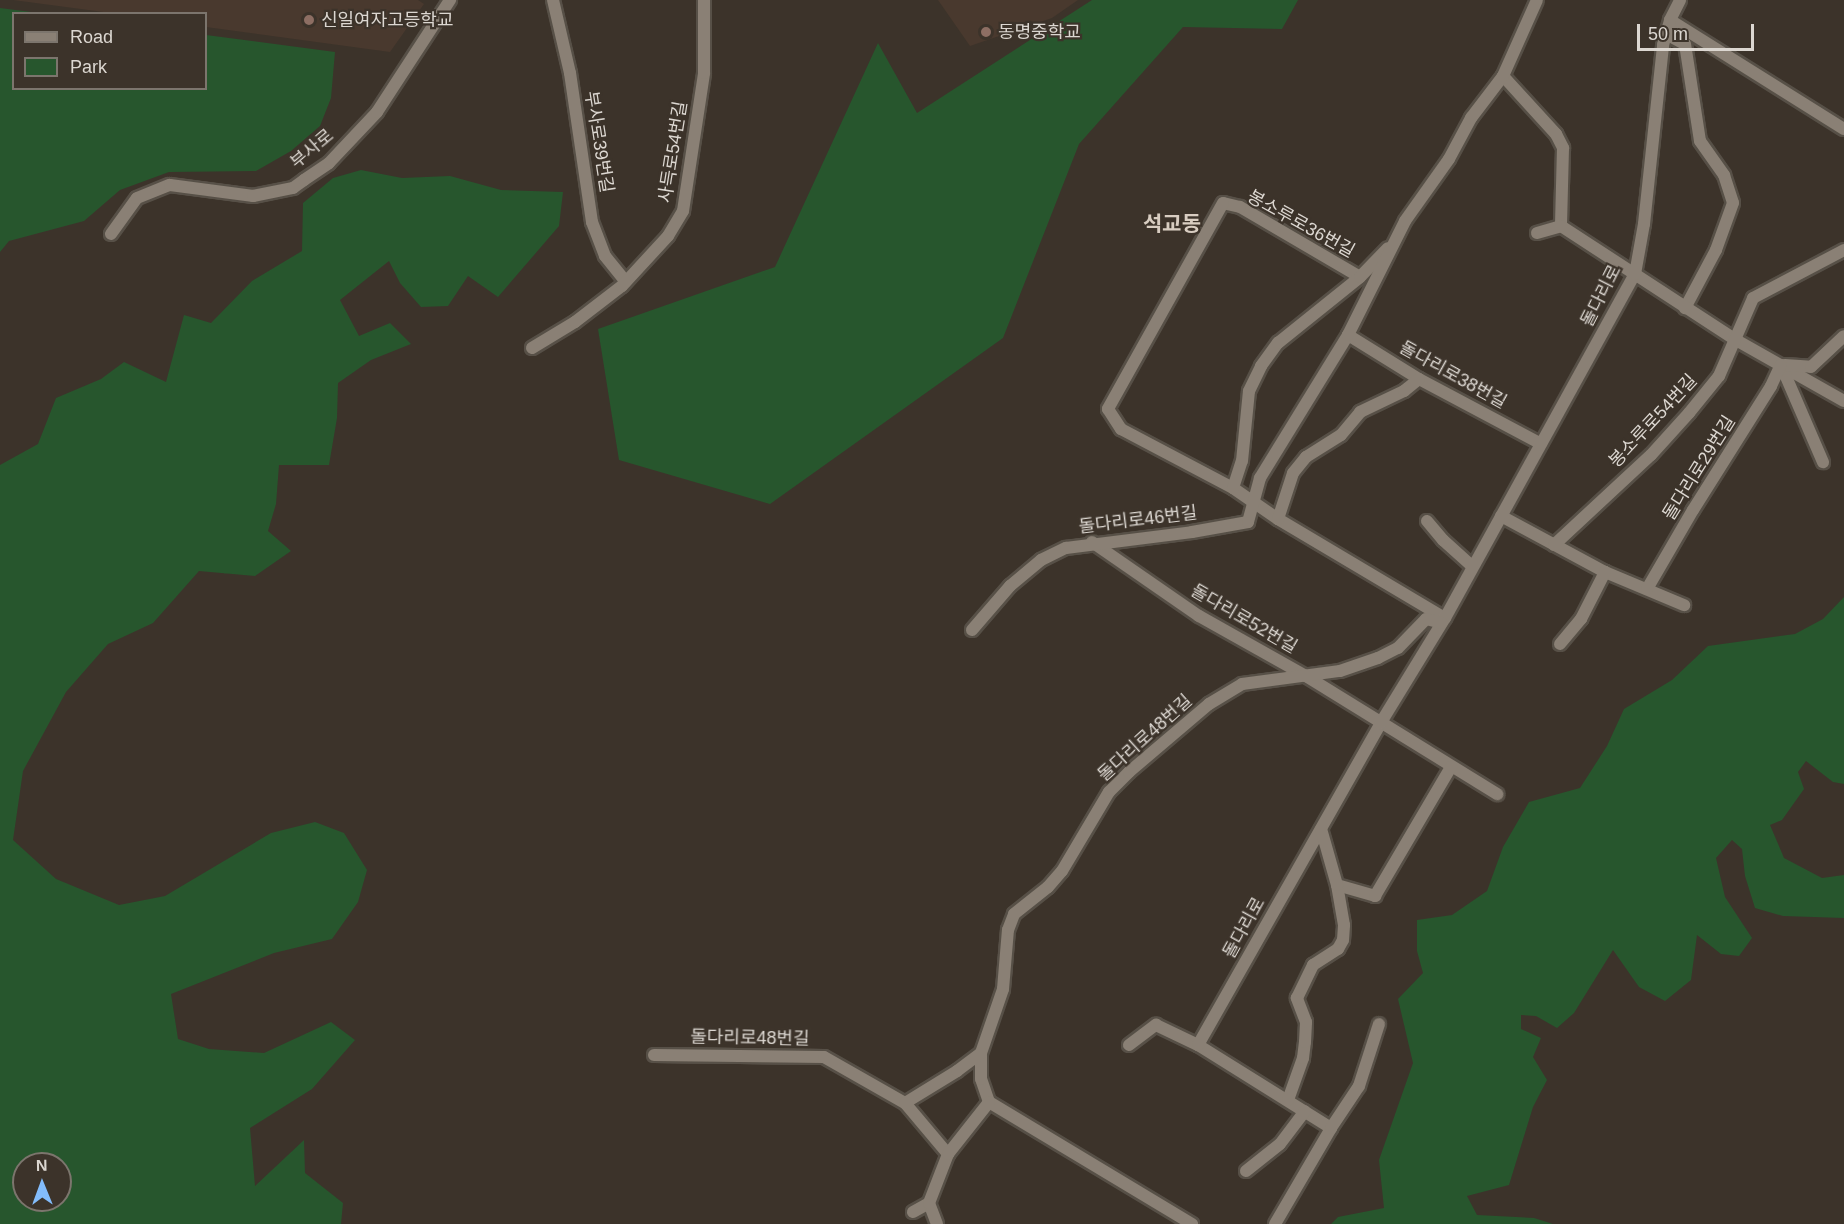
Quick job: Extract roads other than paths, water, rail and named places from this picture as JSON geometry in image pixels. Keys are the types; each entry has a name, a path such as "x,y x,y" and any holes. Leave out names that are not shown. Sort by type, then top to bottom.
{"street":[{"name":"부사로","path":"111,234 137,198 170,185 253,196 293,188 329,162 376,112 450,0"},
{"name":"부사로39번길","path":"553,0 570,73 592,222 605,256 626,282"},
{"name":"사득로54번길","path":"532,348 575,322 626,282 668,236 684,211 704,73 704,0"},
{"path":"1360,278 1390,246 1449,159 1471,118 1503,76 1537,0"},
{"name":"돌다리로","path":"1198,1045 1380,724 1443,620 1635,274 1644,224 1666,34 1680,0"},
{"path":"1670,20 1844,129"},
{"path":"1666,34 1685,44 1700,141 1724,175 1733,203 1716,250 1685,308"},
{"path":"1503,76 1556,134 1563,148 1561,226"},
{"name":"봉소루로36번길","path":"1223,204 1240,207 1360,278 1278,343 1261,366 1249,391 1242,461 1233,488 1120,429 1108,409 1223,204"},
{"path":"1537,233 1561,226 1736,340 1844,401"},
{"path":"1254,502 1260,478 1366,304 1390,246"},
{"name":"봉소루로54번길","path":"1554,545 1651,454 1689,414 1719,376 1753,298 1844,250"},
{"name":"돌다리로38번길","path":"1348,335 1419,379 1541,444"},
{"path":"1781,365 1810,367 1844,336"},
{"path":"1781,365 1823,462"},
{"name":"돌다리로29번길","path":"1647,589 1693,510 1772,386 1781,365"},
{"path":"1278,519 1293,473 1306,457 1341,435 1360,412 1404,391 1419,379"},
{"path":"1233,488 1278,519 1443,620"},
{"name":"돌다리로46번길","path":"972,630 1010,586 1041,560 1066,548 1192,532 1248,522 1254,502"},
{"path":"1501,516 1605,572 1684,605"},
{"path":"1427,521 1443,540 1472,566"},
{"name":"돌다리로52번길","path":"1092,543 1198,616 1306,676 1380,724"},
{"path":"1560,644 1581,619 1605,572"},
{"name":"돌다리로48번길","path":"989,1102 981,1079 981,1053 1002,989 1008,930 1014,914 1048,887 1062,871 1109,792 1129,772 1209,704 1242,684 1340,671 1398,648 1426,619 1443,620"},
{"path":"1380,724 1497,794"},
{"path":"1337,885 1375,896 1451,767"},
{"path":"1288,1100 1303,1058 1305,1042 1306,1022 1297,998 1313,965 1338,949 1343,940 1344,925 1337,885 1321,829"},
{"path":"1275,1224 1331,1128 1359,1086 1379,1024"},
{"path":"1129,1045 1156,1025 1198,1045 1331,1128"},
{"path":"905,1103 957,1071 981,1053"},
{"name":"돌다리로48번길","path":"654,1055 824,1057 905,1103 948,1154"},
{"path":"913,1212 929,1203 948,1154 989,1102 1191,1224"},
{"path":"1246,1171 1281,1144 1305,1111"},
{"path":"929,1203 937,1224"}],"place":[{"name":"신일여자고등학교","path":"309,20"},
{"name":"동명중학교","path":"986,32"}],"district":[{"name":"석교동","path":"1172,224"}]}
